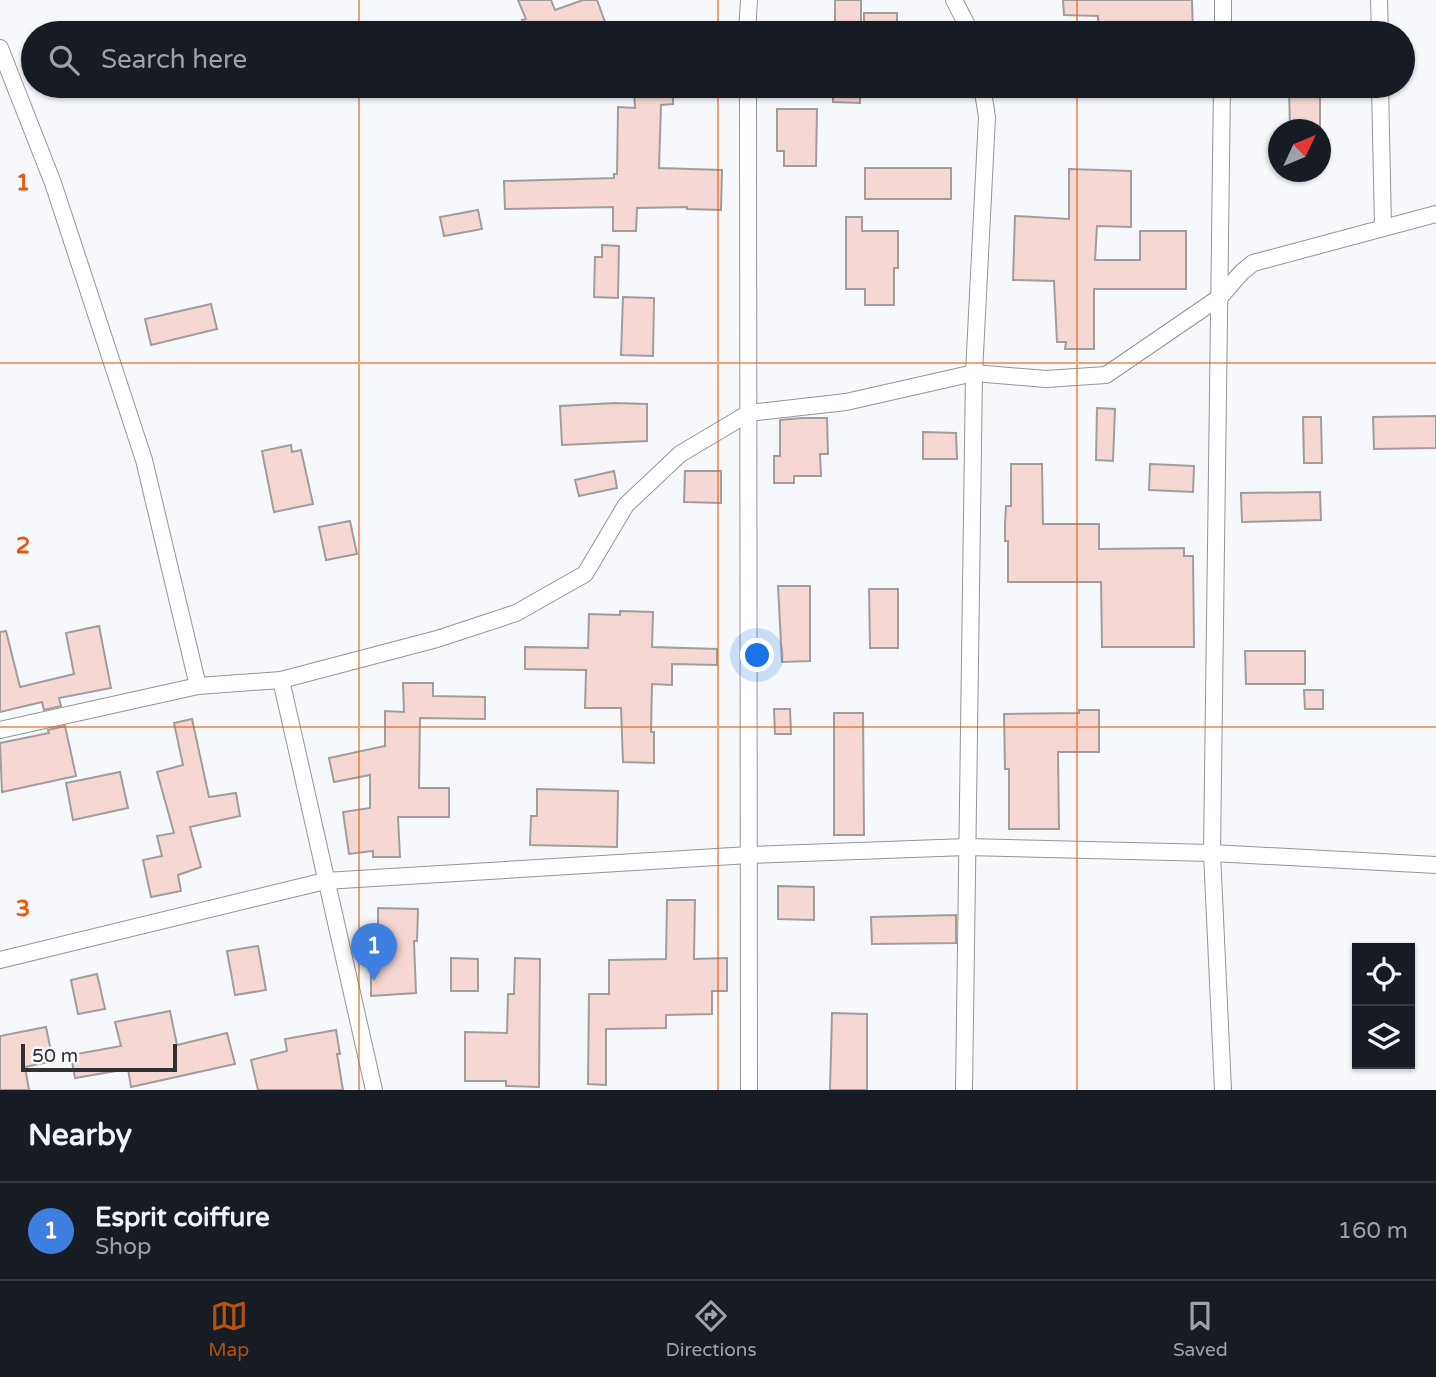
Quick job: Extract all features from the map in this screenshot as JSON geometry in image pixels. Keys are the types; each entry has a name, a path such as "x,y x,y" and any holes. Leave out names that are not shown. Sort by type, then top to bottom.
{"street":[{"path":"748,21 749,0"},
{"path":"954,0 965,21"},
{"path":"1223,0 1223,21"},
{"path":"1379,0 1380,21"},
{"path":"0,48 53,183 144,460 198,686"},
{"path":"748,98 749,1090"},
{"path":"964,1090 974,373 987,117 984,98"},
{"path":"1222,98 1212,853 1223,1090"},
{"path":"1380,98 1383,226"},
{"path":"0,730 198,686 281,680 437,639 516,613 585,574 626,505 680,454 749,413 846,402 974,373 1046,379 1105,375 1220,297 1241,272 1253,263 1383,226 1436,214"},
{"path":"281,680 374,1090"},
{"path":"0,960 325,881 749,855 967,847 1212,853 1436,865"}],"building":[{"path":"518,0 551,0 555,10 583,0 597,0 605,21 522,21 526,19"},
{"path":"835,0 861,0 861,21 835,21"},
{"path":"1063,0 1192,0 1193,21 1098,21 1098,16 1064,15"},
{"path":"864,13 897,13 897,21 864,21"},
{"path":"634,98 673,98 673,104 661,105 659,168 722,170 721,210 687,207 637,208 636,231 613,231 613,207 505,209 504,181 614,178 614,174 617,174 618,107 635,108"},
{"path":"833,98 860,98 860,103 833,102"},
{"path":"1289,98 1320,98 1320,119 1290,119"},
{"path":"777,109 817,109 816,166 784,166 784,151 777,151"},
{"path":"865,168 951,168 951,199 865,199"},
{"path":"1069,169 1131,171 1131,227 1097,226 1095,260 1140,260 1140,231 1186,231 1186,289 1094,289 1094,349 1065,349 1066,342 1057,342 1054,281 1013,280 1015,216 1069,219"},
{"path":"478,210 482,229 444,236 440,217"},
{"path":"846,217 862,217 862,231 898,231 894,305 865,305 865,289 846,289"},
{"path":"602,245 619,246 618,298 594,297 595,257 602,257"},
{"path":"623,297 654,298 653,356 621,355"},
{"path":"211,304 217,329 151,345 145,319"},
{"path":"647,404 647,441 562,445 560,406"},
{"path":"1097,408 1115,409 1113,461 1096,460"},
{"path":"1436,416 1436,448 1374,449 1373,417"},
{"path":"1303,417 1321,417 1322,463 1304,463"},
{"path":"827,418 828,454 820,454 821,476 794,476 794,483 774,483 774,456 780,456 780,420"},
{"path":"923,432 956,433 957,459 923,459"},
{"path":"291,445 292,452 301,450 313,504 274,512 262,451"},
{"path":"1011,464 1042,464 1043,524 1099,524 1099,549 1184,548 1184,556 1193,556 1194,647 1102,647 1101,582 1008,582 1008,541 1005,541 1005,524 1006,506 1011,506"},
{"path":"1150,464 1194,466 1193,492 1149,490"},
{"path":"614,471 617,488 579,496 575,480"},
{"path":"685,471 721,471 721,503 684,502"},
{"path":"1320,492 1321,520 1242,522 1241,493"},
{"path":"350,521 357,554 326,560 319,527"},
{"path":"778,586 810,586 810,661 782,662"},
{"path":"869,589 898,589 898,648 870,648"},
{"path":"620,611 653,612 652,647 717,649 717,665 672,664 672,685 652,684 651,732 654,732 654,763 623,762 621,708 585,708 586,670 525,669 525,647 588,648 589,614 620,615"},
{"path":"99,626 111,688 59,698 61,706 44,710 42,702 0,712 0,632 6,631 20,687 74,674 66,633"},
{"path":"1245,651 1305,651 1305,684 1246,684"},
{"path":"403,683 433,683 433,696 485,697 485,719 420,718 419,788 449,788 449,817 398,817 400,857 373,857 373,851 349,854 343,812 370,808 370,775 334,782 329,758 385,746 385,711 404,712"},
{"path":"1304,690 1323,690 1323,709 1305,709"},
{"path":"774,709 790,709 791,734 775,734"},
{"path":"1079,710 1099,710 1099,752 1058,752 1059,829 1009,829 1009,769 1005,769 1004,714 1079,713"},
{"path":"834,713 863,713 864,835 834,835"},
{"path":"192,719 209,797 236,793 240,816 190,827 201,867 178,875 181,891 151,897 143,860 162,856 157,836 174,833 157,772 183,765 174,723"},
{"path":"65,726 76,776 2,792 0,743 49,733 48,730"},
{"path":"120,772 128,808 73,820 66,783"},
{"path":"537,789 618,791 617,847 530,845 531,816 537,816"},
{"path":"778,886 814,887 814,920 778,919"},
{"path":"667,900 695,900 694,959 727,958 727,991 712,991 712,1014 666,1015 666,1028 606,1029 606,1085 588,1084 589,994 609,994 609,960 666,959"},
{"path":"378,908 418,909 417,941 414,941 416,993 371,996 371,944 378,944"},
{"path":"956,915 956,943 872,944 871,917"},
{"path":"258,946 266,990 235,995 227,951"},
{"path":"451,958 478,959 478,991 451,991"},
{"path":"515,958 540,959 539,1087 506,1086 506,1081 465,1081 465,1032 507,1033 508,994 514,994"},
{"path":"97,974 105,1009 78,1014 71,980"},
{"path":"170,1011 177,1045 227,1033 235,1064 131,1087 128,1069 75,1078 71,1055 121,1046 115,1022"},
{"path":"832,1013 867,1014 867,1090 830,1090"},
{"path":"46,1027 53,1061 25,1067 29,1090 0,1090 0,1036"},
{"path":"336,1030 343,1090 258,1090 251,1060 287,1051 285,1039"}],"place":[{"name":"Esprit coiffure","path":"374,981"}]}
